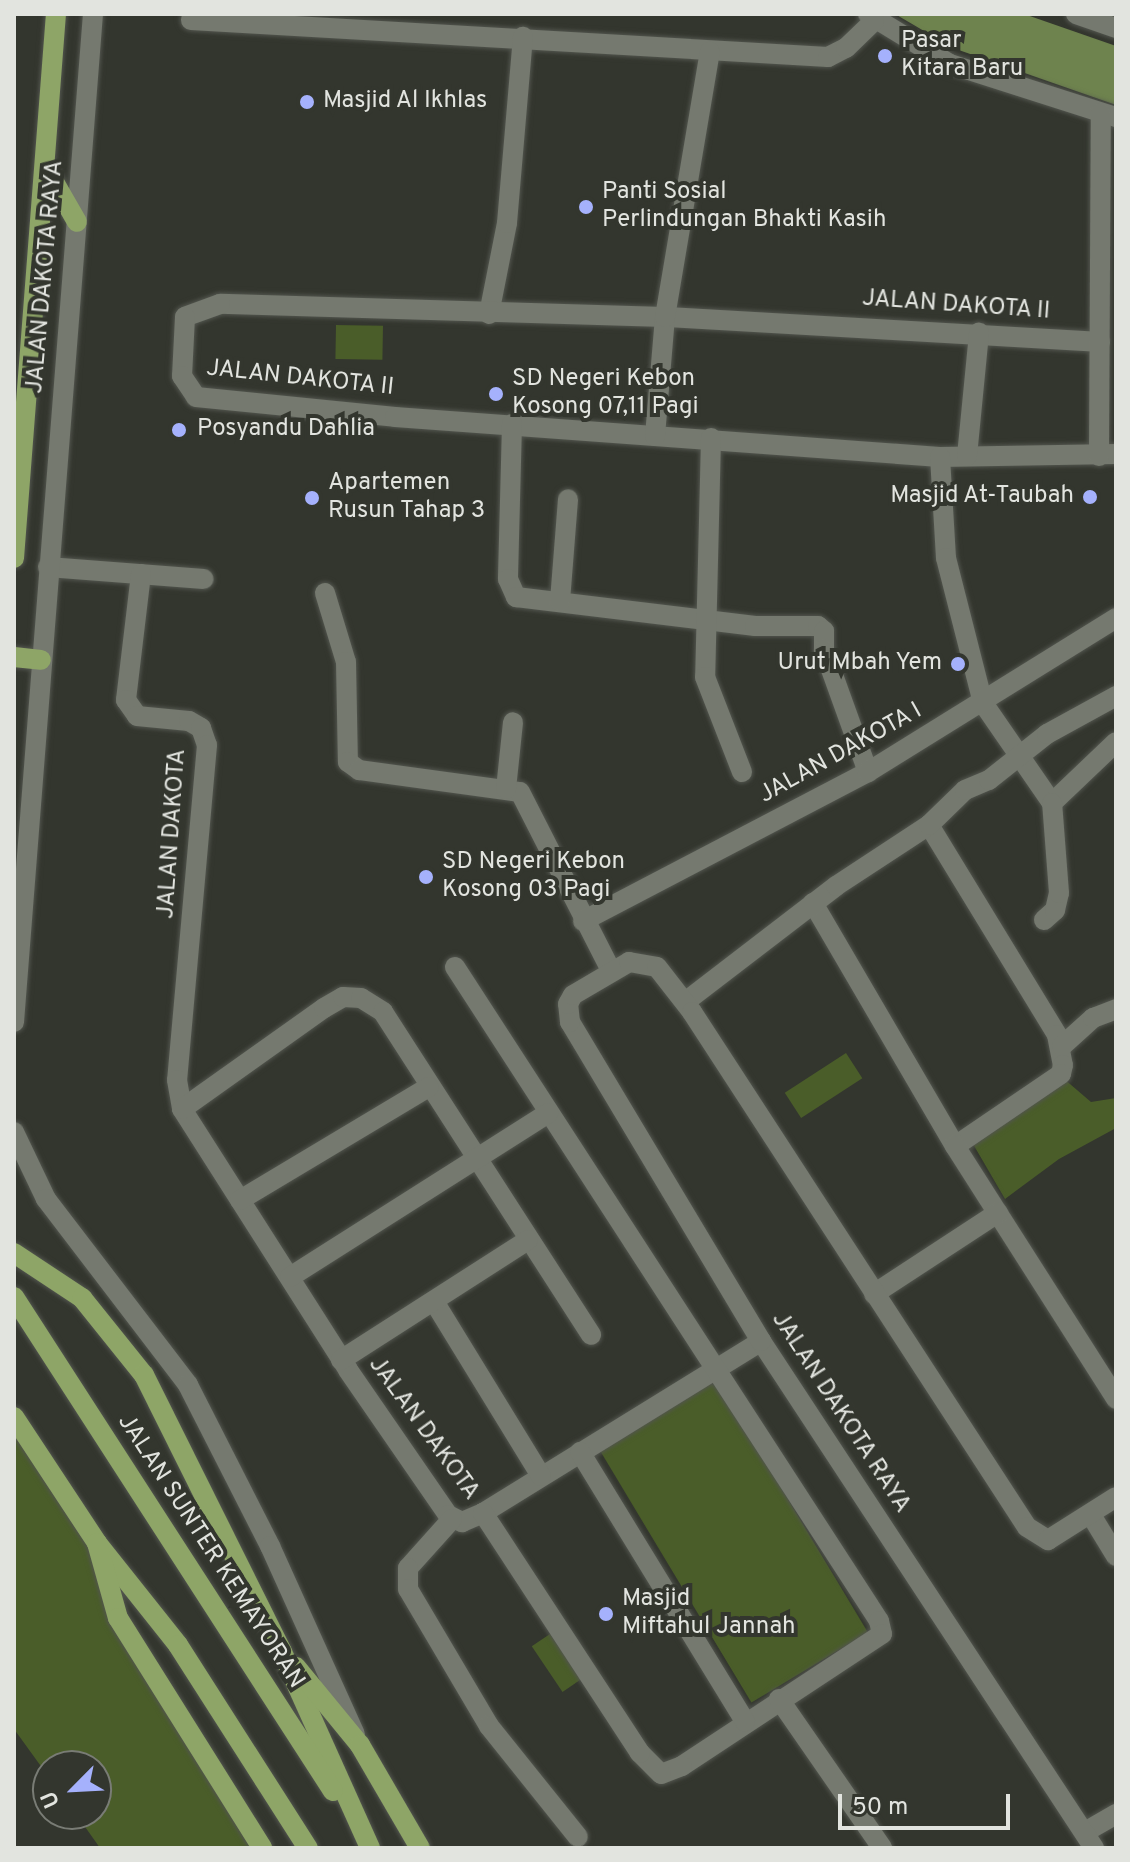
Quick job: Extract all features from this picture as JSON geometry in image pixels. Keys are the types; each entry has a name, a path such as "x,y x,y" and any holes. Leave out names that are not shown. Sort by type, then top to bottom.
{"main road":[{"path":"14,558 56,14"},
{"path":"46,168 77,222"},
{"path":"14,657 41,660"},
{"path":"14,1253 82,1298 144,1375 264,1614 366,1842"},
{"name":"JALAN SUNTER KEMAYORAN","path":"14,1297 366,1842"},
{"path":"14,1417 97,1543 178,1645 308,1848"},
{"path":"97,1543 118,1618 262,1848"},
{"path":"282,1652 360,1745 420,1848"}],"street":[{"name":"JALAN DAKOTA RAYA","path":"14,1022 93,14"},
{"path":"1076,14 1116,28"},
{"path":"191,20 286,20 710,52 828,57 846,48 871,17 950,64 1108,115 1100,342 1108,455"},
{"path":"489,314 507,223 523,37"},
{"path":"655,436 665,317 710,52"},
{"name":"JALAN DAKOTA II","path":"1100,342 665,317 207,306 185,317 182,376 196,397 216,401 940,457 1108,455"},
{"path":"967,456 979,333"},
{"path":"512,424 510,587 516,597 755,626 803,624 824,631 824,650 868,772"},
{"path":"711,438 705,677 742,772"},
{"path":"940,457 946,558 983,703 1052,803 1059,893 1055,910 1044,920"},
{"path":"560,601 568,499"},
{"path":"48,567 204,579"},
{"name":"JALAN DAKOTA","path":"141,574 126,700 137,716 189,721 201,728 207,745 177,1080 182,1109 341,1360 452,1519 467,1521 483,1513 761,1341"},
{"path":"325,593 346,662 345,750 350,765 521,793 583,921 610,969 629,962 657,967 685,1002 1027,1527 1048,1540 1116,1497"},
{"name":"JALAN DAKOTA I","path":"583,921 868,772 1116,618"},
{"path":"685,1002 813,903 929,825 965,790 989,780 1047,734 1116,696"},
{"path":"506,789 513,722"},
{"path":"1052,803 1116,742"},
{"path":"929,825 1062,1046 1061,1074 955,1146"},
{"path":"813,903 955,1146 1116,1399"},
{"path":"455,967 882,1628 879,1640 779,1699 670,1772 650,1767 483,1513"},
{"name":"JALAN DAKOTA RAYA","path":"610,969 573,995 570,1022 761,1341 1088,1843"},
{"path":"182,1109 343,997 361,998 383,1012 591,1335"},
{"path":"1062,1046 1093,1018 1116,1009"},
{"path":"240,1200 429,1087"},
{"path":"290,1277 548,1113"},
{"path":"14,1132 46,1199 188,1385 270,1546 360,1745"},
{"path":"874,1294 998,1213"},
{"path":"341,1360 435,1303 528,1240"},
{"path":"435,1303 541,1476"},
{"path":"580,1452 745,1721"},
{"path":"1091,1515 1116,1556"},
{"path":"452,1519 408,1568 405,1582 489,1726 578,1837"},
{"path":"779,1699 882,1848"},
{"path":"1088,1843 1116,1814"}],"shaded area":[{"path":"895,14 1024,14 1116,46 1116,105 953,48"},
{"path":"336,325 383,326 382,360 335,359"},
{"path":"846,1053 862,1078 801,1118 785,1093"},
{"path":"1063,1078 1091,1102 1116,1098 1116,1128 1059,1159 1005,1199 973,1144"},
{"path":"715,1378 868,1633 751,1703 598,1448"},
{"path":"14,1417 97,1543 118,1618 263,1848 100,1848 87,1830 112,1830 112,1750 32,1750 32,1754 14,1729"},
{"path":"550,1634 581,1680 563,1692 532,1646"}],"place":[{"name":"Pasar Kitara Baru","path":"885,56"},
{"name":"Masjid Al Ikhlas","path":"307,102"},
{"name":"Panti Sosial Perlindungan Bhakti Kasih","path":"586,207"},
{"name":"SD Negeri Kebon Kosong 07,11 Pagi","path":"496,394"},
{"name":"Posyandu Dahlia","path":"179,430"},
{"name":"Masjid At-Taubah","path":"1090,497"},
{"name":"Apartemen Rusun Tahap 3","path":"312,498"},
{"name":"Urut Mbah Yem","path":"958,664"},
{"name":"SD Negeri Kebon Kosong 03 Pagi","path":"426,877"},
{"name":"Masjid Miftahul Jannah","path":"606,1614"}]}
